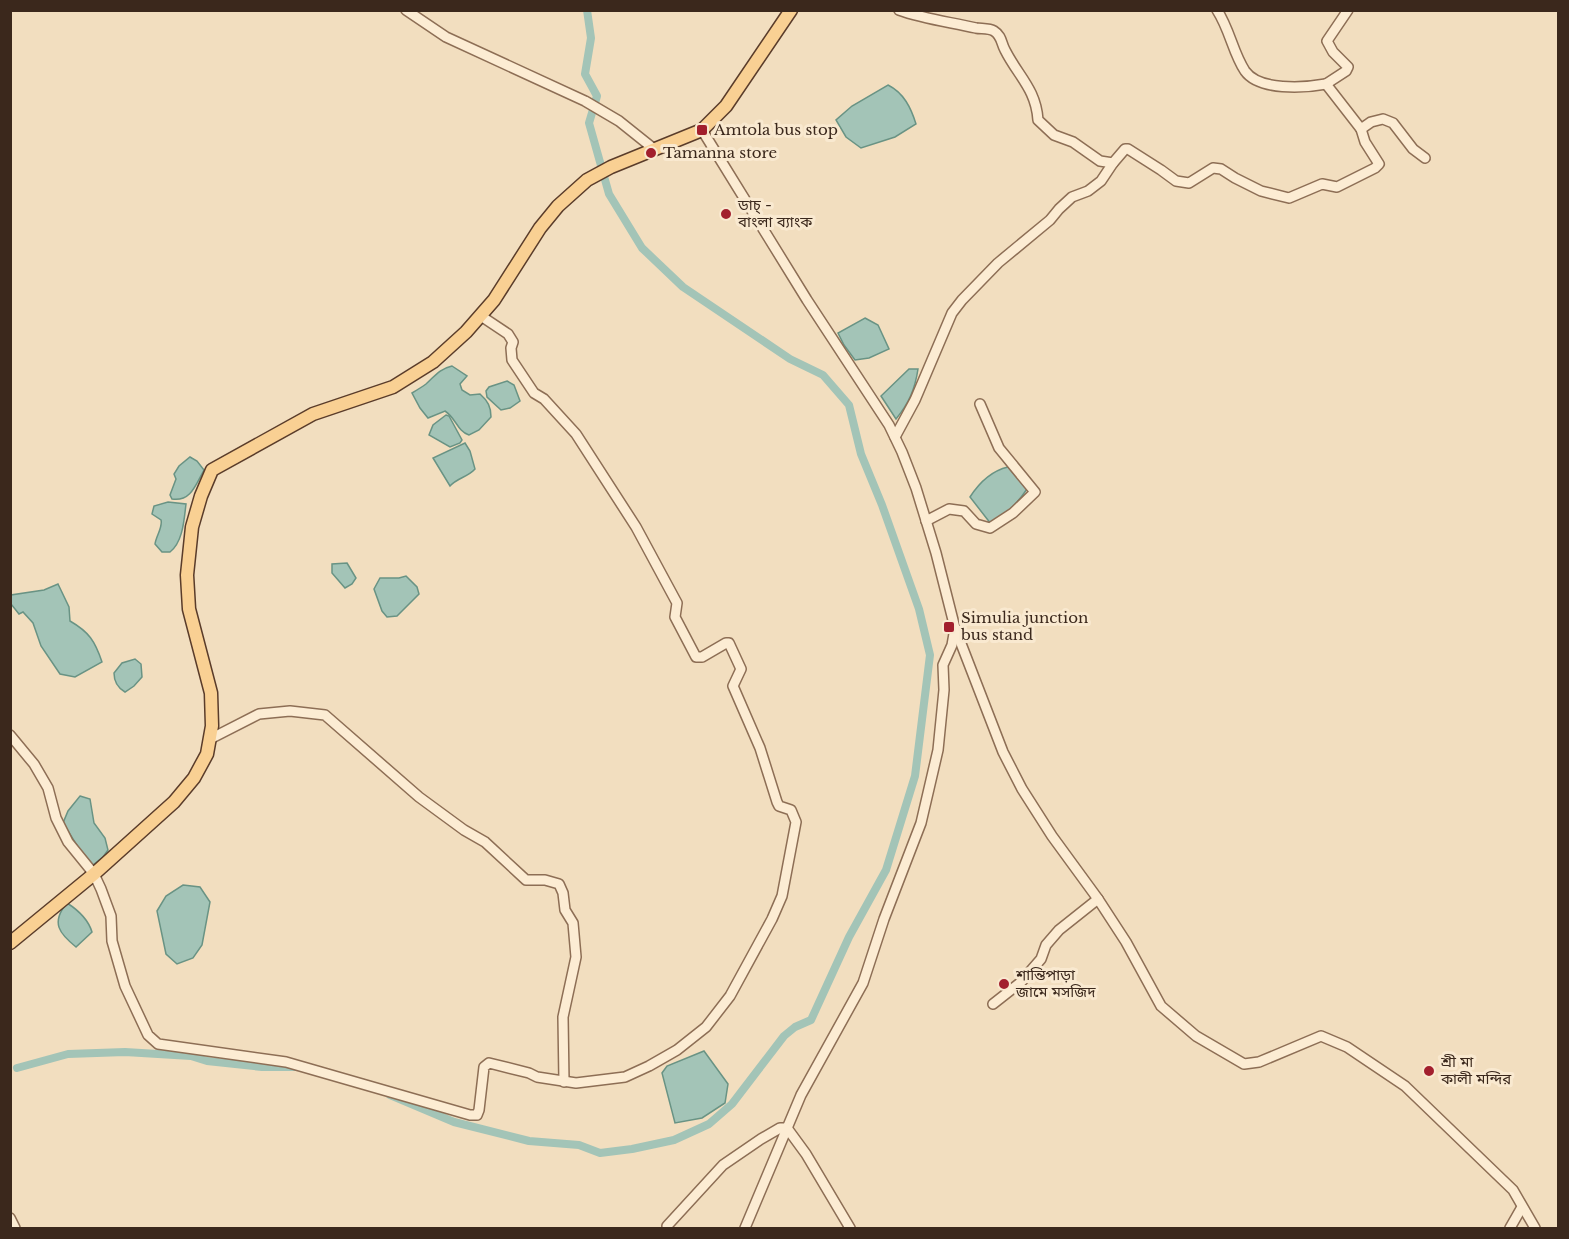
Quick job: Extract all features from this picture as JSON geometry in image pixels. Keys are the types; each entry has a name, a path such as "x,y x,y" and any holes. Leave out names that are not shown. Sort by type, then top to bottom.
{"main road":[{"path":"10,943 94,874 174,802 194,778 207,754 212,726 211,693 189,609 187,575 192,527 212,470 313,414 393,387 433,362 481,316 494,300 540,228 558,206 586,180 611,167 702,130 726,106 791,10"}],"street":[{"path":"406,10 446,37 585,101 619,121 654,149"},
{"path":"899,10 922,18 993,30 1002,40 1004,49 1028,86 1037,106 1038,120 1054,135 1073,142 1100,161 1113,163"},
{"path":"1217,10 1226,23 1244,70 1261,83 1291,87 1326,84 1346,71 1347,67 1333,52 1327,41 1348,10"},
{"path":"895,437 908,416 952,313 962,300 998,263 1050,220 1059,208 1072,197 1088,191 1101,181 1125,149 1176,181 1189,183 1213,168 1221,169 1261,190 1289,198 1322,184 1338,187 1375,168 1379,164 1365,142 1361,129 1326,84"},
{"path":"1361,129 1371,122 1383,119 1394,123 1413,149 1425,158"},
{"path":"702,130 895,437 916,488 955,628 999,741 1023,789 1052,836 1126,942 1161,1006 1196,1036 1244,1064 1259,1062 1321,1036 1347,1047 1405,1086 1513,1190 1535,1228"},
{"path":"10,735 34,764 48,788 56,818 68,842 94,874 111,916 112,941 125,986 148,1035 158,1044 286,1062 470,1115 477,1114 479,1110 484,1067 489,1064 564,1082 576,1083 625,1077 660,1060 706,1028 730,996 772,919 782,896 796,822 791,810 779,806 777,802 763,755 734,686 741,669 729,643 702,657 696,657 675,617 677,603 636,527 576,434 544,399 534,393 512,360 513,342 508,334 481,316"},
{"path":"926,521 949,509 964,512 976,524 990,528 1013,513 1035,492 999,448 980,404"},
{"path":"745,1228 801,1095 863,983 884,919 921,823 938,750 944,690 943,665 952,645 955,628"},
{"path":"210,739 259,714 290,711 325,715 419,797 464,830 485,842 526,880 545,880 559,885 563,893 565,910 573,923 576,957 563,1017 564,1082"},
{"path":"993,1004 1021,982 1041,959 1046,945 1059,930 1098,899"},
{"path":"667,1226 723,1165 780,1128 787,1128"},
{"path":"787,1128 806,1154 850,1228"},
{"path":"1510,1228 1522,1207"},
{"path":"10,1218 15,1228"}],"shaded area":[{"path":"888,85 906,101 916,124 895,137 861,148 846,137 836,120 852,106"},
{"path":"865,318 878,325 889,349 869,358 855,360 838,333"},
{"path":"452,366 467,376 460,384 462,390 470,395 480,394 490,410 491,417 479,430 469,435 462,431 445,411 428,418 412,393 440,371"},
{"path":"909,369 918,369 915,383 911,396 896,419 881,396"},
{"path":"507,381 514,385 520,401 510,408 501,410 487,397 486,391 489,387"},
{"path":"446,415 449,416 462,440 450,447 429,435 433,425"},
{"path":"465,443 475,469 450,486 433,458"},
{"path":"190,457 197,461 204,470 188,495 184,498 172,499 170,495 176,479 174,474 179,466"},
{"path":"1008,467 1027,489 1011,509 991,524 970,497 986,478"},
{"path":"168,502 186,504 178,543 170,552 162,552 155,544 161,520 152,514 154,506"},
{"path":"347,563 356,578 345,588 332,573 332,564"},
{"path":"406,576 417,587 419,594 397,616 387,617 382,611 374,589 380,578"},
{"path":"58,584 69,607 70,621 90,638 102,662 75,677 60,674 41,646 33,623 23,612 19,614 11,604 11,595 44,590"},
{"path":"135,659 141,664 142,677 125,692 117,684 114,673 122,663"},
{"path":"80,796 90,799 94,823 105,838 108,850 93,865 86,860 63,823 68,811"},
{"path":"183,885 200,887 210,902 202,945 193,958 177,964 166,954 157,911 166,896"},
{"path":"67,903 82,915 92,932 76,947 59,928 59,916"},
{"path":"704,1051 728,1084 725,1103 702,1118 675,1123 662,1073 667,1066"}],"waterway":[{"path":"390,1095 454,1122 529,1141 579,1145 600,1153 674,1140 709,1124 732,1104 784,1036 795,1027 811,1020 849,937 886,870 915,776 930,655 919,609 861,454 849,405 823,375 790,359 683,287 642,248 609,194 589,123 597,96 585,74 591,38 587,10"},
{"path":"17,1068 68,1054 125,1052 191,1056 207,1061 262,1067 296,1067"}],"place":[{"name":"Amtola bus stop","path":"702,130"},
{"name":"Tamanna store","path":"651,153"},
{"name":"ডাচ্ - বাংলা ব্যাংক","path":"726,214"},
{"name":"Simulia junction bus stand","path":"949,627"},
{"name":"শান্তিপাড়া জামে মসজিদ","path":"1004,984"},
{"name":"শ্রী মা কালী মন্দির","path":"1429,1071"}]}
